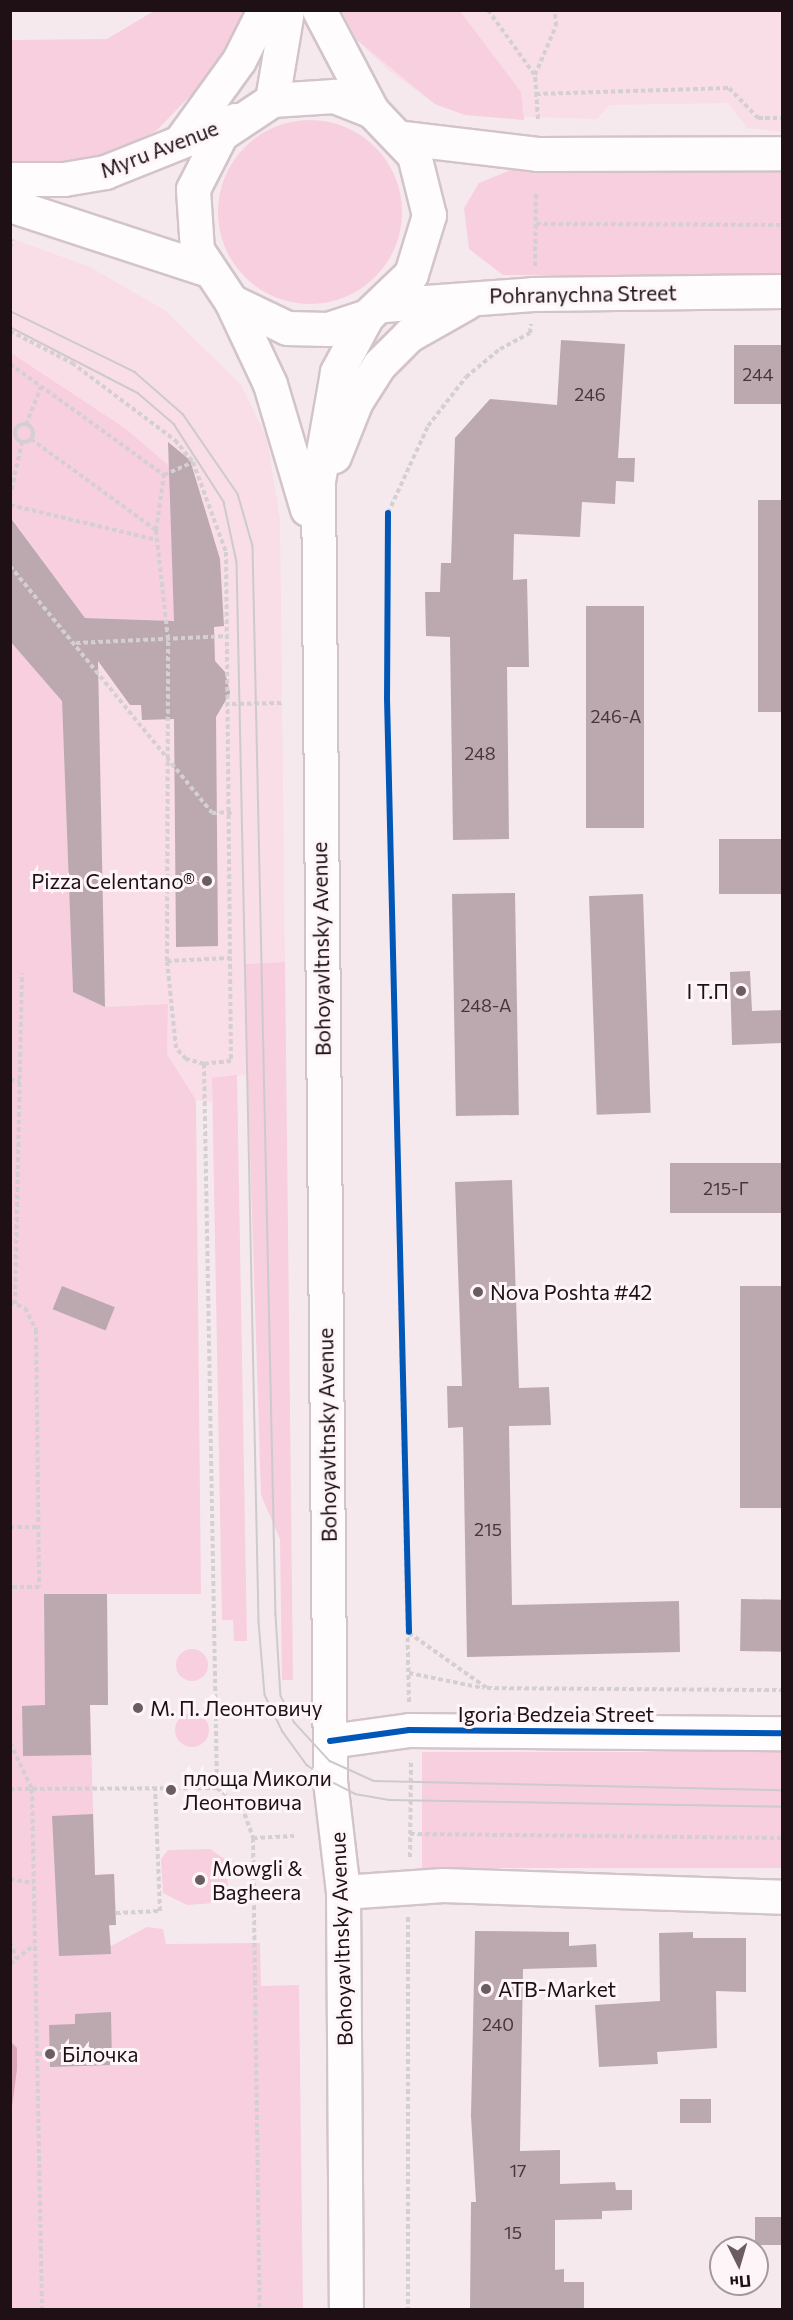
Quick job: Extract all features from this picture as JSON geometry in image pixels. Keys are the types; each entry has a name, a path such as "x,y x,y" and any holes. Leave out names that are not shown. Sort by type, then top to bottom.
{"main road":[{"path":"182,139 239,60 264,10"},
{"path":"287,10 272,100 334,96 372,111"},
{"name":"Bohoyavltnsky Avenue","path":"319,10 372,111 403,138 423,175 429,215 416,265 350,343 329,403 317,521 330,1741 343,1892 346,2310"},
{"name":"Bohoyavltnsky Avenue","path":"272,100 236,120 209,151 193,189 192,230 206,269 231,301 285,427 316,561"},
{"name":"Myru Avenue","path":"10,179 105,172 182,139 236,120"},
{"path":"403,138 537,154 783,153"},
{"path":"10,205 206,269"},
{"name":"Pohranychna Street","path":"231,301 266,322 297,330 328,329 375,311 483,296 783,291"},
{"path":"317,521 340,440 379,365 409,335 444,311 483,296"},
{"name":"Igoria Bedzeia Street","path":"330,1741 409,1730 783,1733"},
{"path":"343,1892 432,1885 783,1897"}],"path":[{"path":"488,10 535,75"},
{"path":"537,119 535,75 556,26 555,10"},
{"path":"536,94 729,88 758,118 783,118"},
{"path":"535,266 536,192"},
{"path":"536,224 783,225"},
{"path":"10,248 12,239"},
{"path":"410,1709 387,698 388,513 428,426 466,377 500,349 531,333 532,311"},
{"path":"10,332 72,363 175,440 193,462 226,552 232,704 231,1061 204,1064 186,1059 176,1048 166,961 170,765 168,639 156,530 164,475"},
{"path":"10,364 164,475"},
{"path":"22,442 13,433 26,424 41,387"},
{"path":"26,424 33,429 31,439"},
{"path":"22,442 31,439"},
{"path":"31,439 156,530"},
{"path":"10,497 22,442"},
{"path":"164,475 193,462"},
{"path":"10,505 157,540"},
{"path":"10,566 75,643 170,765 212,813 233,812"},
{"path":"75,643 228,636"},
{"path":"232,704 282,703"},
{"path":"166,961 231,958"},
{"path":"10,1587 39,1587 36,1330 25,1308 13,1303 22,973"},
{"path":"204,1064 217,1788"},
{"path":"10,1080 20,1081"},
{"path":"10,1527 38,1527"},
{"path":"409,1632 487,1688"},
{"path":"409,1672 487,1688 783,1690"},
{"path":"10,1743 32,1788 39,2054 42,2310"},
{"path":"410,1864 411,1751"},
{"path":"116,1913 160,1911 155,1788"},
{"path":"10,1789 217,1788 242,1807 253,1838 260,2310"},
{"path":"410,1834 783,1838"},
{"path":"253,1838 294,1836"},
{"path":"10,1879 33,1883"},
{"path":"408,1914 408,2310"},
{"path":"10,1942 16,1959"},
{"path":"10,1964 35,1945"},
{"path":"39,2054 50,2054"}],"shaded area":[{"path":"154,11 246,11 224,61 156,131 104,156 56,166 11,164 10,40 107,39"},
{"path":"342,11 782,11 782,132 747,128 728,103 610,105 597,119 465,115 435,104 387,69 357,40"},
{"path":"342,11 460,11 521,92 524,120 465,115 435,104 357,40"},
{"path":"310,120 345,127 375,147 395,177 402,212 395,247 375,277 345,297 310,304 275,297 245,277 225,247 218,212 225,177 245,147 275,127"},
{"path":"518,167 782,169 782,276 503,275 469,249 464,208 479,183"},
{"path":"10,238 90,267 166,311 241,385 267,438 280,520 285,962 244,964 246,1075 213,1078 212,1102 196,1100 167,1054 168,1004 105,1007 73,992 11,641"},
{"path":"11,353 126,429 169,466 181,452 194,474 169,487 175,629 157,620 85,618 11,517"},
{"path":"10,641 62,701 73,992 105,1007 168,1004 167,1054 196,1100 201,1594 107,1594 108,1705 90,1705 95,1875 114,1874 116,1925 109,1926 111,1946 147,1927 163,1929 166,1944 260,1943 261,1986 299,1985 303,2309 11,2309"},
{"path":"285,962 293,1680 282,1680 280,1539 261,1495 244,964"},
{"path":"237,1075 247,1641 234,1641 233,1620 222,1620 212,1078"},
{"path":"192,1649 204,1653 208,1665 204,1677 192,1681 180,1677 176,1665 180,1653"},
{"path":"192,1713 204,1718 209,1730 204,1742 192,1747 180,1742 175,1730 180,1718"},
{"path":"422,1752 782,1752 782,1868 422,1868"},
{"path":"210,1849 226,1860 228,1888 215,1903 187,1905 163,1893 161,1859 168,1850"},
{"path":"11,2042 17,2048 17,2069 11,2114"}],"building":[{"path":"561,340 625,344 618,458 635,458 634,482 616,481 615,504 582,502 580,537 514,534 513,580 527,579 529,667 507,667 509,839 453,840 450,637 426,636 425,592 440,592 441,563 451,563 455,438 490,399 557,405"},
{"path":"734,345 782,345 782,404 734,404"},
{"path":"168,442 190,460 220,559 224,626 214,627 215,661 225,672 230,693 216,717 218,946 176,947 174,719 142,720 141,705 130,705 98,661 105,1007 73,992 62,701 10,641 10,517 85,618 174,621"},
{"path":"758,500 782,500 782,712 758,712"},
{"path":"586,606 644,606 644,828 586,828"},
{"path":"719,839 782,839 782,894 719,894"},
{"path":"515,893 519,1115 456,1116 452,894"},
{"path":"643,894 651,1113 597,1115 589,896"},
{"name":"І Т.П","path":"750,971 752,1011 783,1010 783,1043 732,1045 730,972"},
{"path":"670,1163 782,1163 782,1213 670,1213"},
{"path":"512,1180 519,1388 549,1387 551,1425 509,1426 512,1605 679,1601 680,1652 467,1657 463,1427 448,1428 447,1386 462,1386 455,1182"},
{"path":"62,1286 115,1307 105,1331 53,1309"},
{"path":"740,1286 782,1286 782,1508 740,1508"},
{"path":"44,1594 107,1594 108,1705 90,1705 91,1755 23,1756 22,1706 45,1705"},
{"path":"741,1599 782,1600 782,1652 740,1651"},
{"path":"93,1814 95,1875 114,1874 116,1925 109,1925 111,1954 59,1956 52,1816"},
{"path":"475,1931 569,1932 569,1946 596,1944 597,1967 523,1969 520,2151 560,2150 560,2184 615,2182 616,2190 632,2190 632,2210 602,2211 602,2219 555,2220 555,2270 564,2269 564,2282 584,2282 584,2308 470,2310 471,2202 476,2202 471,2116"},
{"path":"693,1932 693,1938 746,1938 746,1992 716,1991 717,2048 657,2052 658,2064 599,2067 595,2005 660,2001 659,1933"},
{"path":"111,2012 112,2065 50,2067 49,2025 75,2024 75,2014"},
{"path":"680,2099 711,2099 711,2123 680,2123"},
{"path":"755,2217 782,2217 782,2245 769,2245 769,2236 755,2236"}],"tram line":[{"path":"10,311 135,372 183,414 238,494 253,546 276,1615 281,1696 295,1723 330,1761 374,1781 782,1790"},
{"path":"10,327 138,393 174,424 224,502 237,562 259,1622 265,1695 283,1732 307,1765 330,1781 355,1794 390,1800 782,1807"}],"cycle path":[{"path":"388,513 387,698 409,1632"},
{"path":"330,1741 409,1730 782,1733"}],"place":[{"name":"Pizza Celentano®","path":"207,881"},
{"name":"І Т.П","path":"741,991"},
{"name":"Nova Poshta #42","path":"478,1292"},
{"name":"М. П. Леонтовичу","path":"138,1708"},
{"name":"площа Миколи Леонтовича","path":"171,1790"},
{"name":"Mowgli & Bagheera","path":"200,1880"},
{"name":"ATB-Market","path":"486,1989"},
{"name":"Білочка","path":"50,2054"}]}
